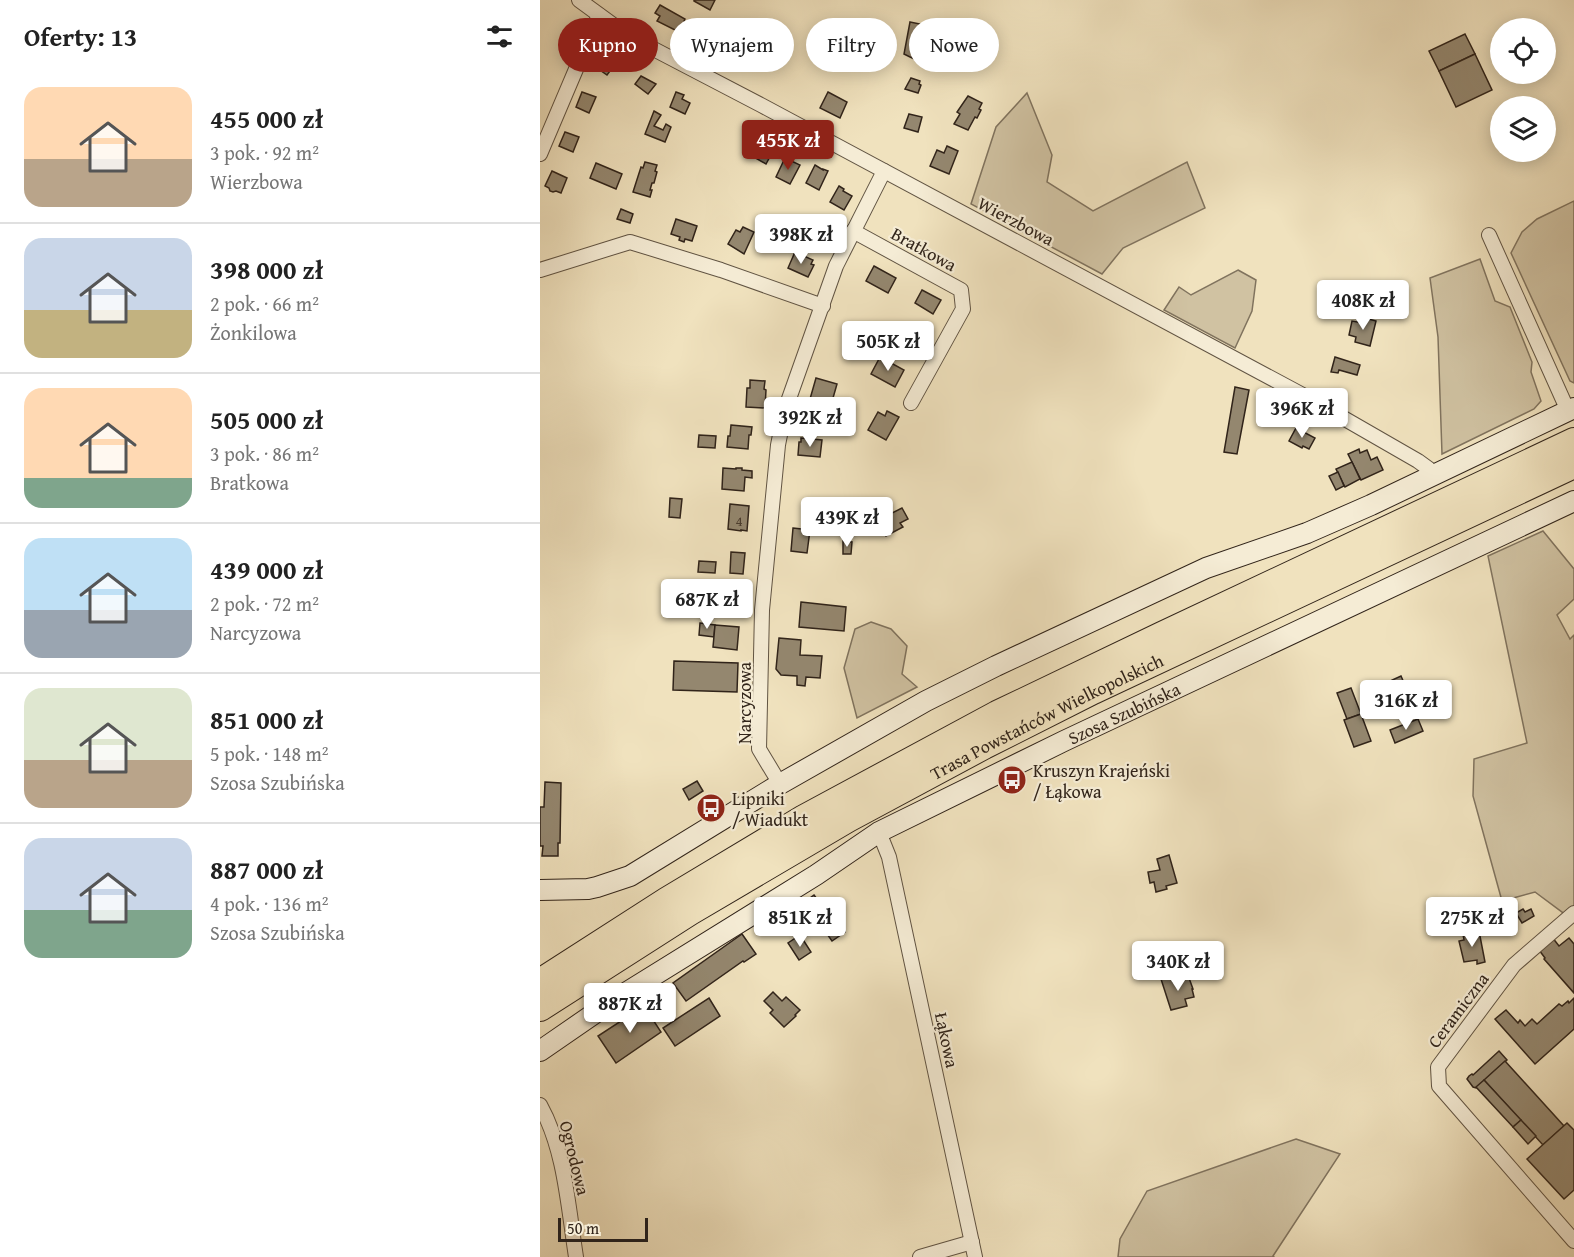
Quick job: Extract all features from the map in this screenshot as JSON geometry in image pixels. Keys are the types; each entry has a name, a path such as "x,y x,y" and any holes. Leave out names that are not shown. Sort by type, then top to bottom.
{"highway":[{"name":"Trasa Powstańców Wielkopolskich","path":"540,982 666,901 804,818 997,714 1574,441"},
{"name":"Trasa Powstańców Wielkopolskich","path":"540,1008 690,912 848,819 984,746 1093,691 1574,465"}],"street":[{"name":"Wierzbowa","path":"579,0 644,44 1312,400 1419,461 1429,469 1432,477"},
{"path":"540,154 599,15"},
{"name":"Narcyzowa","path":"780,784 759,749 762,610 778,445 785,410 836,266 884,171"},
{"name":"Bratkowa","path":"854,231 961,290 963,309 911,403"},
{"path":"540,890 576,890 617,881 640,870 780,784 926,701 996,666 1206,568 1307,533 1432,477 1571,410 1489,235"},
{"path":"540,270 630,242 721,270 823,306"},
{"name":"Szosa Szubińska","path":"540,1051 611,1002 816,875 879,832 1064,741 1574,501"},
{"name":"Łąkowa","path":"879,832 889,856 975,1257"},
{"name":"Ceramiczna","path":"1574,913 1514,965 1438,1067 1439,1086 1574,1241"},
{"name":"Ogrodowa","path":"540,1105 548,1120 557,1151 576,1257"},
{"path":"920,1257 972,1242"}],"shaded area":[{"path":"1027,93 1052,155 1047,182 1093,211 1187,162 1205,208 1123,248 1102,274 971,204 996,127"},
{"path":"1574,201 1574,383 1570,381 1511,253 1522,232 1537,219"},
{"path":"1480,259 1495,301 1510,307 1532,362 1531,372 1541,401 1534,409 1442,454 1438,337 1430,278"},
{"path":"1238,270 1256,280 1252,311 1235,348 1164,310 1179,287 1191,295"},
{"path":"1543,531 1574,569 1574,599 1557,615 1570,639 1574,635 1574,921 1535,892 1502,901 1473,796 1474,759 1527,743 1488,556"},
{"path":"871,622 891,629 907,646 902,674 917,687 857,718 844,668 855,629"},
{"path":"1296,1139 1340,1154 1274,1257 1118,1257 1120,1239 1147,1191"}],"building":[{"path":"694,0 715,0 710,10"},
{"path":"660,5 683,18 670,18 670,28 658,22 660,16 655,13"},
{"path":"909,27 909,56 904,54"},
{"path":"1465,34 1475,54 1439,71 1429,51"},
{"path":"1475,54 1492,90 1456,107 1439,71"},
{"path":"641,76 656,84 648,94 635,84"},
{"path":"911,78 920,81 918,93 905,89"},
{"path":"582,92 596,97 589,113 576,107"},
{"path":"676,92 684,95 682,99 690,103 685,114 670,107"},
{"path":"828,92 847,102 840,118 820,108"},
{"path":"968,96 982,103 977,118 975,117 968,130 954,124 960,114 957,112"},
{"path":"654,111 661,115 654,126 663,130 666,124 671,127 665,142 645,134"},
{"path":"909,114 922,117 918,132 904,128"},
{"path":"565,132 579,137 573,152 559,146"},
{"path":"758,144 773,151 766,164 752,156"},
{"path":"947,146 958,151 949,174 930,166 937,150 944,153"},
{"path":"785,158 800,165 790,184 776,177"},
{"path":"645,162 657,165 650,197 633,192 641,167 643,168"},
{"path":"596,163 622,174 616,189 590,178"},
{"path":"815,165 828,171 819,190 806,183"},
{"path":"552,171 567,178 561,193 550,191 545,186"},
{"path":"839,186 852,196 844,210 830,202"},
{"path":"621,209 633,214 630,223 617,219"},
{"path":"676,219 697,226 692,241 685,239 684,242 679,240 680,237 671,234"},
{"path":"743,227 754,232 744,254 728,244 736,230 740,232"},
{"path":"795,252 813,260 811,264 814,265 808,277 788,268"},
{"path":"874,266 896,278 888,293 866,281"},
{"path":"922,290 941,300 933,314 915,303"},
{"path":"1365,318 1376,321 1370,346 1355,342 1356,337 1349,335 1352,321 1363,323"},
{"path":"909,329 923,337 915,352 900,344"},
{"path":"880,357 904,370 895,387 871,374"},
{"path":"1335,357 1360,365 1357,375 1339,370 1338,373 1331,372"},
{"path":"816,378 837,384 829,412 808,406"},
{"path":"750,380 765,381 765,408 746,407"},
{"path":"1235,387 1249,390 1237,454 1224,452"},
{"path":"887,411 899,417 886,440 868,430 878,412 885,416"},
{"path":"731,425 752,427 748,449 727,447"},
{"path":"1296,428 1315,438 1309,449 1289,441"},
{"path":"699,435 716,436 715,448 698,447"},
{"path":"801,438 822,440 820,457 798,455"},
{"path":"1359,449 1360,453 1367,450 1371,460 1377,457 1383,470 1361,480 1348,454"},
{"path":"1352,462 1360,479 1345,487 1336,469"},
{"path":"723,468 742,468 742,470 752,471 752,478 745,477 744,491 722,489"},
{"path":"1338,472 1344,486 1336,490 1329,476"},
{"path":"670,498 682,499 680,518 669,517"},
{"path":"730,504 749,506 747,531 728,529"},
{"path":"902,508 908,519 900,523 903,527 886,536 878,520"},
{"path":"793,528 810,530 807,553 791,551"},
{"path":"843,541 852,542 851,554 843,554"},
{"path":"731,552 745,553 743,574 730,573"},
{"path":"699,561 716,562 715,573 698,572"},
{"path":"801,602 846,607 844,631 799,627"},
{"path":"700,623 715,625 714,637 699,635"},
{"path":"715,625 739,627 737,650 713,647"},
{"path":"779,638 801,640 800,655 822,656 820,678 806,677 805,686 797,685 797,676 781,675 776,669"},
{"path":"674,661 738,663 737,692 673,690"},
{"path":"1401,676 1408,692 1386,701 1379,686"},
{"path":"1351,688 1361,714 1347,719 1337,693"},
{"path":"1361,714 1371,741 1354,747 1344,720"},
{"path":"1418,719 1423,731 1395,743 1390,730"},
{"path":"697,781 703,791 689,800 683,789"},
{"path":"545,782 561,783 558,856 542,856 543,846 540,846 540,807 544,807"},
{"path":"1169,855 1177,883 1156,892 1154,882 1150,883 1148,872 1160,870 1157,859"},
{"path":"814,895 830,917 820,924 806,901"},
{"path":"798,907 805,917 792,924 786,916"},
{"path":"1523,909 1525,912 1531,909 1534,916 1522,923 1516,913"},
{"path":"834,914 845,932 832,941 820,924"},
{"path":"781,915 783,918 786,916 792,924 781,932 773,920"},
{"path":"1479,931 1485,962 1477,964 1477,960 1464,962 1459,941 1464,940 1463,934"},
{"path":"742,934 756,954 686,1001 673,983"},
{"path":"800,935 811,952 799,960 788,943"},
{"path":"1552,937 1559,946 1569,938 1574,944 1574,993 1544,959 1539,950"},
{"path":"1172,976 1173,982 1189,978 1194,997 1185,999 1187,1006 1171,1010 1161,979"},
{"path":"773,992 782,1001 786,997 800,1010 784,1027 770,1013 773,1010 764,1001"},
{"path":"709,998 720,1016 675,1046 663,1028"},
{"path":"1574,998 1574,1029 1535,1064 1495,1019 1506,1010 1518,1023 1520,1020 1525,1026 1532,1019 1537,1024 1559,1004 1562,1006"},
{"path":"644,1006 661,1032 616,1063 598,1036"},
{"path":"1499,1051 1507,1060 1476,1088 1473,1087 1467,1079 1469,1076"},
{"path":"1505,1061 1564,1126 1543,1145 1484,1080"},
{"path":"1484,1080 1521,1120 1513,1127 1476,1087"},
{"path":"1521,1120 1536,1136 1528,1144 1513,1127"},
{"path":"1567,1123 1574,1130 1574,1190 1564,1199 1527,1159"}],"place":[{"name":"Kruszyn Krajeński / Łąkowa","path":"1012,780"},
{"name":"Lipniki / Wiadukt","path":"711,808"}]}
